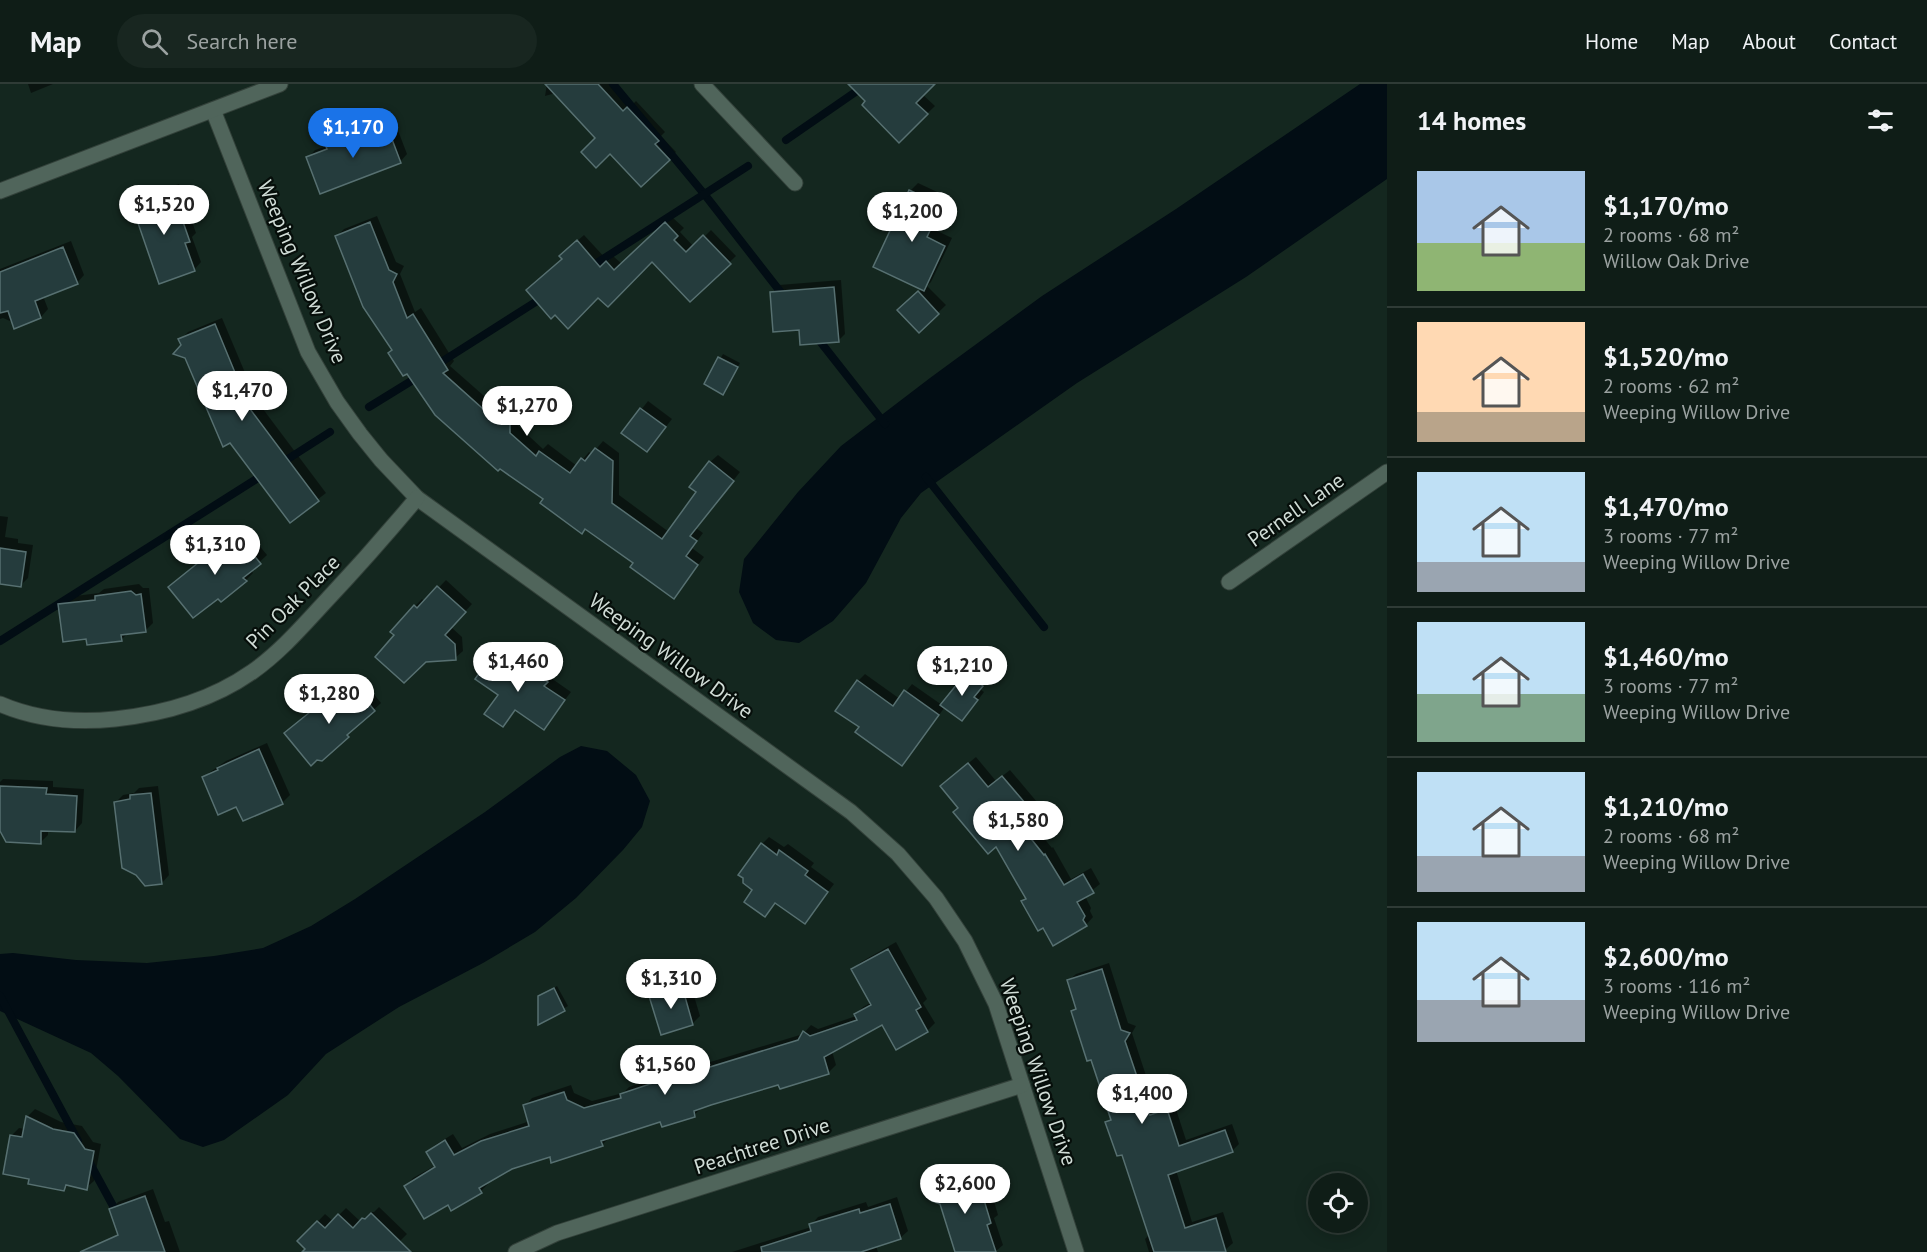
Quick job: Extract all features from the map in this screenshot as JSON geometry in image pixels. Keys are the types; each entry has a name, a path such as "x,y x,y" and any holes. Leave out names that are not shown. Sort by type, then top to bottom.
{"street":[{"path":"0,191 280,84"},
{"path":"702,84 795,183"},
{"name":"Weeping Willow Drive","path":"213,110 308,352 337,402 381,460 417,498 851,812 898,854 936,898 965,941 996,1004 1076,1252"},
{"name":"Pernell Lane","path":"1229,582 1387,472"},
{"name":"Pin Oak Place","path":"0,704 48,719 98,721 147,716 211,695 250,673 283,647 361,563 417,498"},
{"name":"Peachtree Drive","path":"516,1252 557,1233 1022,1085"}],"shaded area":[{"path":"1360,84 1387,84 1387,179 1246,277 1077,383 921,493 901,518 866,583 833,621 799,643 776,640 753,623 739,592 744,559 798,492 841,446 1042,296 1176,209"},
{"path":"581,746 607,751 636,775 650,801 642,827 623,850 576,898 535,932 483,963 399,1007 326,1054 288,1095 224,1140 203,1147 180,1139 118,1076 91,1053 0,1011 0,954 147,963 263,948 311,926 355,899 485,812 560,757"}],"building":[{"path":"545,84 598,84 623,111 627,107 659,141 655,144 670,160 641,187 610,154 596,168 581,152 595,138"},
{"path":"848,84 935,84 916,103 928,114 899,143 862,105 865,101"},
{"path":"387,126 401,163 320,194 306,157 327,149 325,144 355,133 357,138"},
{"path":"172,190 190,242 185,243 195,271 159,284 138,223 129,218 135,210 133,204"},
{"path":"909,190 942,205 927,237 945,246 924,291 873,267"},
{"path":"370,222 389,270 397,274 393,282 407,318 413,314 448,370 443,373 500,424 510,424 510,433 536,456 539,451 570,473 581,458 585,461 595,448 613,461 612,503 662,539 696,492 689,487 709,461 734,481 690,536 697,541 686,556 698,565 674,599 630,567 633,563 585,529 582,534 540,503 543,499 500,469 498,471 435,415 407,374 403,376 388,353 392,350 363,307 335,236"},
{"path":"665,222 678,236 674,240 686,252 703,235 731,264 690,302 652,262 608,307 598,298 568,329 555,315 551,319 526,290 562,259 559,256 577,240 600,267 606,261 614,270"},
{"path":"63,247 78,284 35,301 41,318 14,329 8,311 0,313 0,272"},
{"path":"834,287 839,342 800,345 799,330 773,332 770,292"},
{"path":"918,291 939,314 919,333 897,310"},
{"path":"215,324 250,409 319,501 290,523 230,443 223,447 185,358 173,354 181,345 178,339"},
{"path":"718,357 738,367 723,395 704,384"},
{"path":"640,408 666,427 647,452 621,433"},
{"path":"236,533 261,564 243,578 247,581 221,602 218,599 193,618 168,587 219,546 222,538 228,540"},
{"path":"0,548 26,552 21,587 0,584"},
{"path":"437,586 466,612 445,635 455,644 456,660 426,662 404,683 375,657 394,635 390,632 414,605 417,608"},
{"path":"131,591 136,595 141,594 146,632 121,635 122,641 87,645 86,639 63,642 58,604 95,600 95,596"},
{"path":"495,651 519,667 522,663 548,682 544,686 565,700 544,730 515,710 503,727 484,714 498,695 475,679"},
{"path":"966,673 983,686 974,697 978,700 962,721 940,705"},
{"path":"857,680 893,706 904,690 939,715 902,766 855,732 859,727 835,711"},
{"path":"352,683 375,711 322,761 317,760 311,766 284,733 325,700 327,703"},
{"path":"259,749 283,804 243,821 236,807 218,815 202,777"},
{"path":"968,763 988,787 1002,776 1031,810 1017,821 1045,854 1064,885 1083,874 1094,893 1077,902 1085,916 1083,920 1087,926 1053,946 1043,928 1038,931 1021,901 1026,899 996,847 988,854 953,812 958,808 940,786"},
{"path":"0,786 47,788 46,794 77,796 75,832 41,831 41,844 6,842 0,831"},
{"path":"151,793 162,884 145,886 136,875 122,868 114,802 130,799 130,795"},
{"path":"761,843 777,855 779,850 808,871 805,875 828,892 805,924 775,903 765,917 744,902 752,890 743,883 743,878 738,875"},
{"path":"888,949 921,1007 916,1010 928,1032 896,1050 882,1025 824,1057 829,1074 780,1089 778,1085 711,1105 694,1111 695,1117 662,1127 660,1122 601,1141 603,1146 551,1163 550,1157 512,1169 479,1188 482,1193 451,1211 448,1205 424,1219 404,1186 435,1167 426,1152 445,1140 454,1155 481,1141 529,1126 523,1105 564,1092 567,1100 584,1108 621,1098 620,1094 680,1074 685,1065 693,1070 699,1068 700,1070 798,1040 803,1031 810,1036 857,1020 854,1014 871,1005 851,969"},
{"path":"1102,969 1121,1030 1130,1033 1125,1041 1150,1115 1167,1109 1179,1146 1225,1130 1233,1152 1168,1175 1185,1228 1216,1218 1226,1252 1154,1252 1122,1155 1117,1156 1105,1122 1111,1120 1091,1060 1087,1061 1071,1011 1076,1009 1067,980"},
{"path":"682,986 693,1025 661,1035 649,996"},
{"path":"554,988 565,1011 538,1025 538,996"},
{"path":"26,1116 53,1129 74,1133 85,1149 94,1151 87,1190 66,1185 64,1191 28,1184 29,1179 3,1174 10,1135 22,1137"},
{"path":"970,1174 976,1192 981,1190 991,1223 987,1225 996,1252 955,1252 940,1204 932,1201 936,1192 934,1185"},
{"path":"145,1196 165,1252 80,1252 118,1235 109,1209"},
{"path":"890,1204 901,1239 861,1252 762,1252 761,1247 811,1231 809,1224 859,1209 860,1213"},
{"path":"371,1213 411,1252 302,1252 305,1249 297,1241 317,1221 325,1228 338,1214 353,1228 362,1218 365,1219"}],"waterway":[{"path":"613,84 705,195 786,299"},
{"path":"786,140 867,84"},
{"path":"589,268 748,166"},
{"path":"435,366 545,296"},
{"path":"815,335 885,424"},
{"path":"369,407 421,375"},
{"path":"280,464 330,432"},
{"path":"0,641 266,473"},
{"path":"926,477 1044,627"},
{"path":"0,996 78,1141"},
{"path":"87,1158 118,1215"}]}
